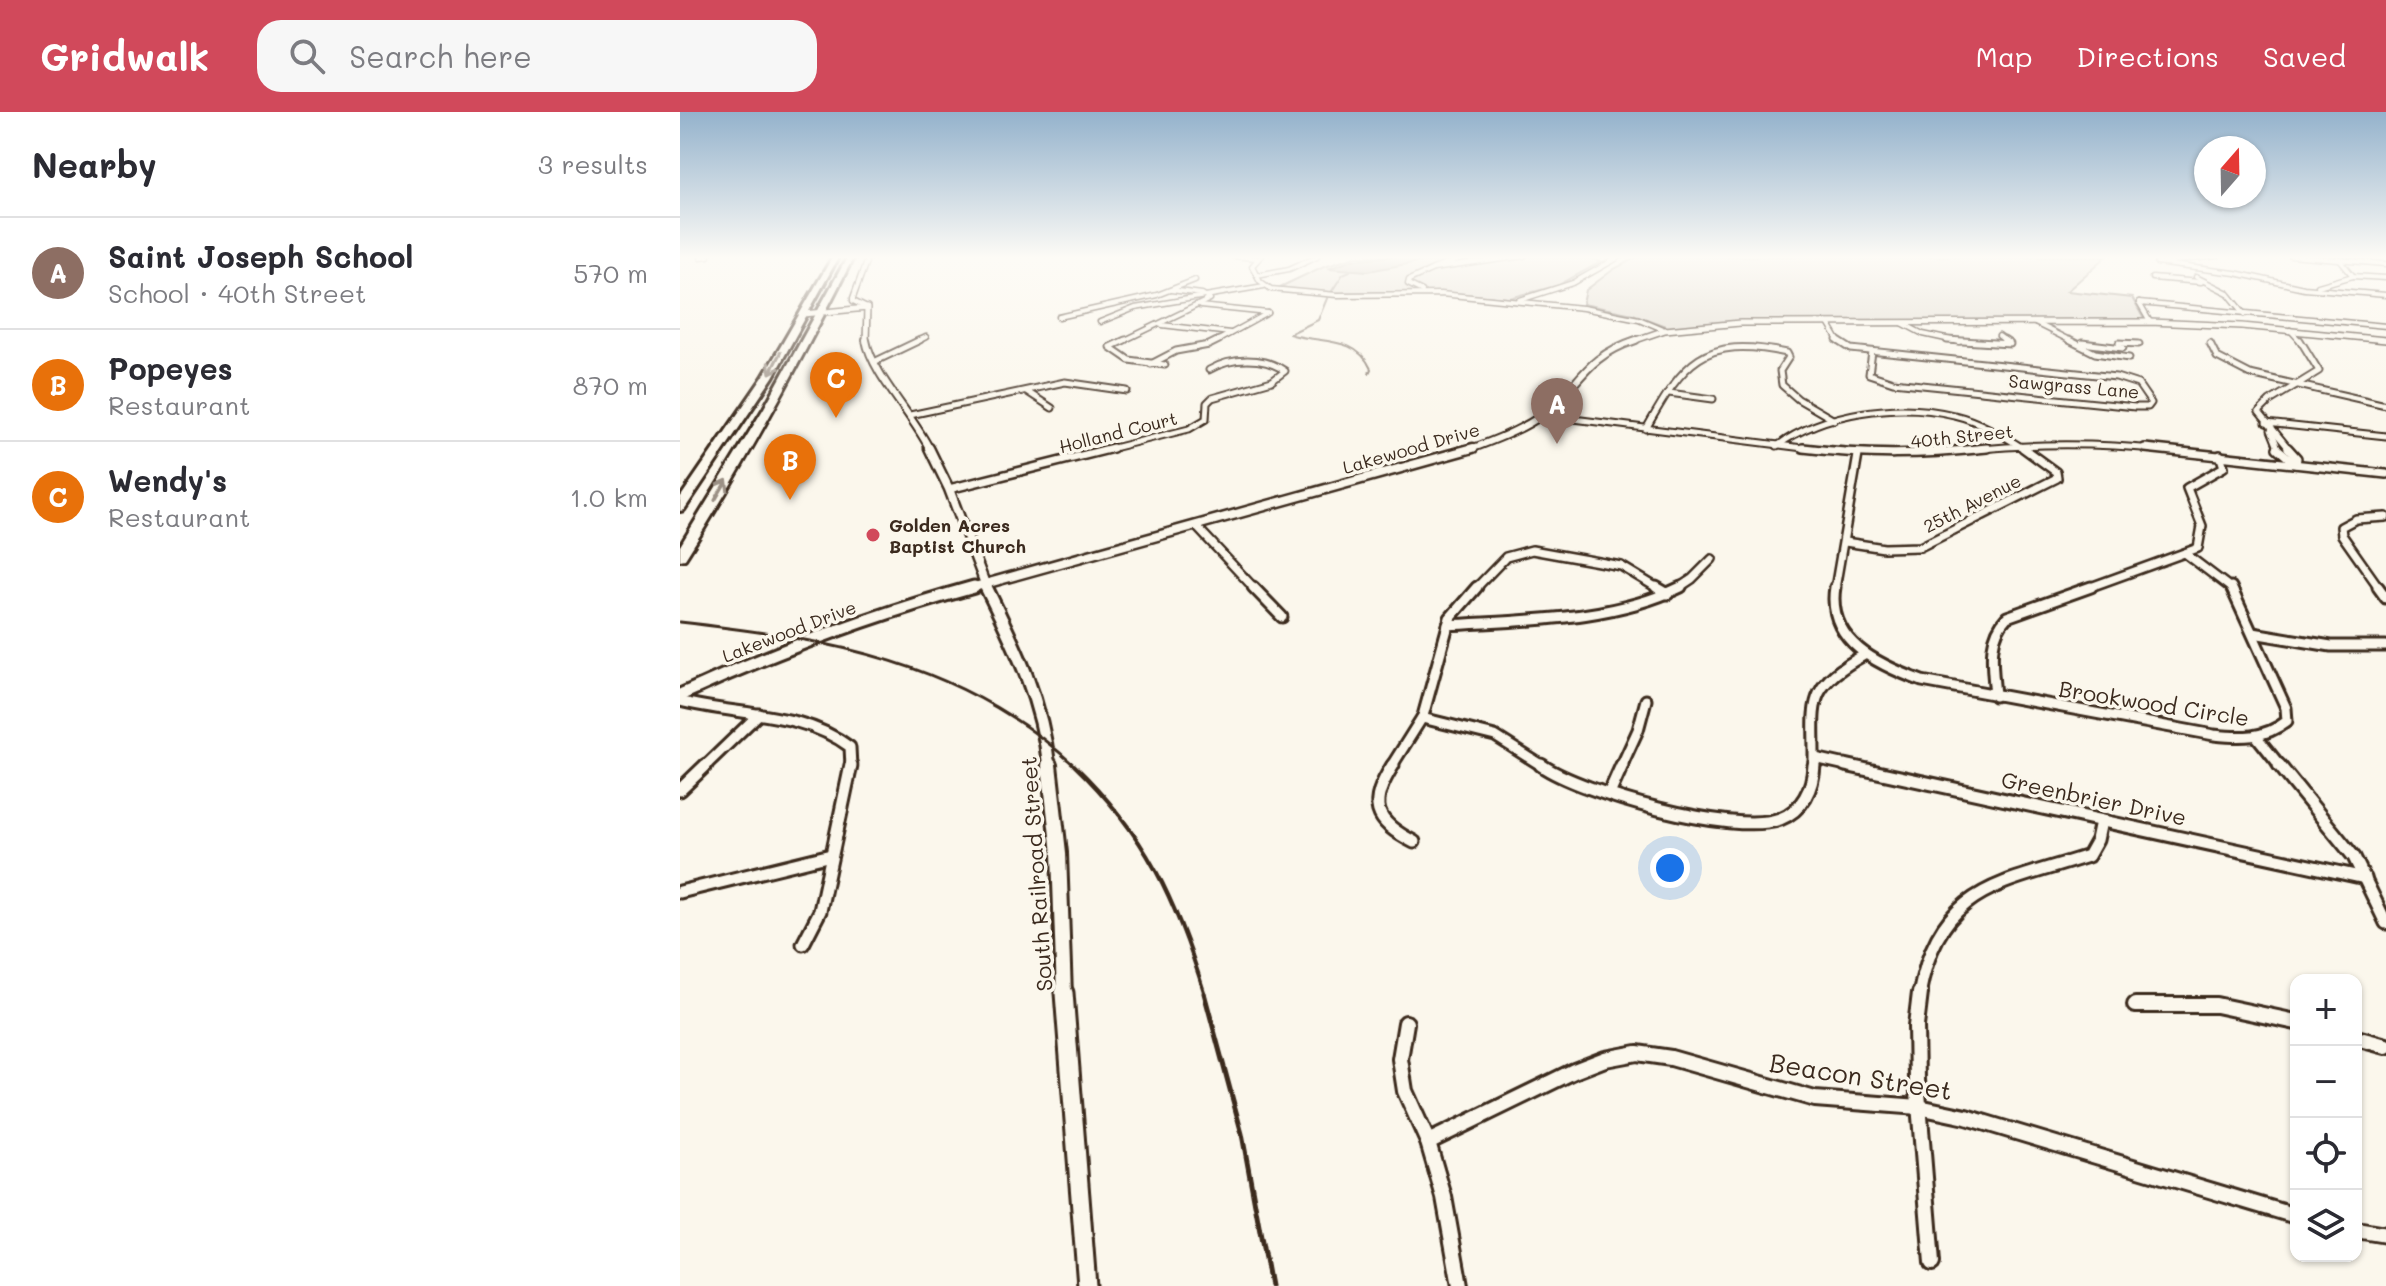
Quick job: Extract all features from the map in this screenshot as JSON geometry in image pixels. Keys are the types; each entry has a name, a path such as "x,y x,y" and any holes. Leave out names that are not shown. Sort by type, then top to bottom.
{"highway":[{"path":"680,507 768,377 806,311"},
{"path":"680,556 824,312"}],"street":[{"path":"804,314 837,311"},
{"name":"South Railroad Street","path":"867,311 866,343 874,362 919,426 949,489 984,583 1026,668 1047,743 1059,850 1065,1028 1087,1286"},
{"path":"1059,317 1085,311"},
{"path":"1100,322 1128,311"},
{"path":"1165,365 1125,359 1110,347 1189,311"},
{"path":"1151,364 1176,351 1209,345 1268,313 1246,311"},
{"path":"1601,311 1652,323 1665,330"},
{"path":"2144,311 2150,322"},
{"path":"2214,311 2386,326"},
{"path":"2242,311 2245,314"},
{"name":"Lakewood Drive","path":"680,695 831,629 984,583 1460,453 1502,437 1542,415 1593,361 1611,348 1665,330 1740,323 2150,322 2290,330 2386,340"},
{"name":"Sawgrass Lane","path":"1828,323 1830,332 1839,343 1872,352 2116,377 2142,386 2151,403 2148,407 2135,407 1893,382 1869,374 1872,352"},
{"path":"1902,323 1910,331 1930,337 2010,344 1999,336"},
{"path":"2035,323 2076,340 2123,348"},
{"path":"2035,323 2095,353 2129,358"},
{"path":"1158,325 1230,333"},
{"path":"2290,330 2301,341 2319,371 2299,387 2260,407 2259,412 2285,457 2296,464"},
{"path":"874,362 926,337"},
{"path":"2076,340 2139,344"},
{"path":"2210,343 2217,357 2250,374 2386,405"},
{"path":"1646,429 1684,369 1699,358 1745,350 1787,353 1789,357 1780,371 1782,385 1788,392 1834,420"},
{"name":"Holland Court","path":"949,489 1189,429 1206,419 1207,403 1212,398 1272,381 1285,371 1278,365 1239,360 1220,363 1209,370"},
{"path":"910,415 1074,382 1127,391"},
{"path":"1026,391 1052,408"},
{"path":"1669,393 1713,399"},
{"path":"1777,446 1798,430 1834,420 1910,411 1938,412 1966,419 2014,445"},
{"name":"40th Street","path":"1542,415 1858,455 1916,456 2014,445 2107,444 2386,474"},
{"path":"2266,423 2386,436"},
{"name":"25th Avenue","path":"1845,542 1884,548 1920,547 2057,478 2056,472 2048,465 2014,445"},
{"path":"1422,718 1475,729 1506,741 1561,777 1609,794 1733,822 1763,823 1787,817 1803,803 1812,785 1815,758 1812,714 1822,685 1841,668 1864,655 1834,621 1833,599 1858,455"},
{"path":"1995,696 1993,634 1998,624 2007,617 2198,548 2204,538 2204,530 2187,488 2197,478 2221,472 2224,464 2220,455"},
{"path":"2386,517 2364,517 2346,522 2341,527 2342,535 2386,598"},
{"path":"1196,526 1282,617"},
{"path":"1414,842 1384,826 1377,809 1377,790 1413,736 1430,701 1448,625 1456,608 1497,565 1506,557 1522,551 1550,552 1621,566 1668,594"},
{"name":"Brookwood Circle","path":"1864,655 1920,681 1995,696 2214,735 2257,737 2277,730 2287,721 2286,708 2231,586 2186,554"},
{"path":"1448,625 1550,617 1618,607 1668,594 1691,581 1712,559"},
{"path":"2374,581 2386,582"},
{"path":"2253,633 2331,646 2386,646"},
{"path":"1609,794 1638,730 1646,700"},
{"path":"680,701 724,712 809,722 833,732 850,747 851,769 820,911 803,944"},
{"path":"680,790 759,714"},
{"path":"2257,737 2340,837 2365,878 2386,923"},
{"name":"Greenbrier Drive","path":"1815,758 2365,878"},
{"path":"1932,1263 1923,1199 1917,1021 1921,981 1932,946 1951,918 1976,895 2006,879 2088,856 2097,840 2101,821"},
{"path":"680,892 831,855"},
{"path":"2135,1005 2175,1001 2226,1004 2290,1020"},
{"path":"1406,1023 1400,1059 1405,1091 1428,1142 1444,1197 1460,1286"},
{"path":"2362,1040 2386,1046"},
{"name":"Beacon Street","path":"1428,1142 1574,1071 1605,1059 1637,1053 1671,1058 1760,1086 1815,1099 1919,1107 1966,1117 2290,1214"},
{"path":"2362,1231 2386,1235"}],"shaded area":[{"path":"1617,311 2139,311 2145,321 1751,320 1668,327"}],"waterway":[{"path":"1322,311 1318,320 1289,334 1347,346 1364,358 1371,369 1369,373"}],"railway":[{"path":"680,622 788,637 891,661 940,679 987,702 1033,731 1076,767"},
{"path":"1076,767 1121,817 1156,870 1182,929 1205,995"},
{"path":"1204,993 1242,1134 1270,1286"}],"place":[{"name":"Wendy's","path":"836,418"},
{"name":"Saint Joseph School","path":"1557,444"},
{"name":"Popeyes","path":"790,500"},
{"name":"Golden Acres Baptist Church","path":"873,535"}]}
